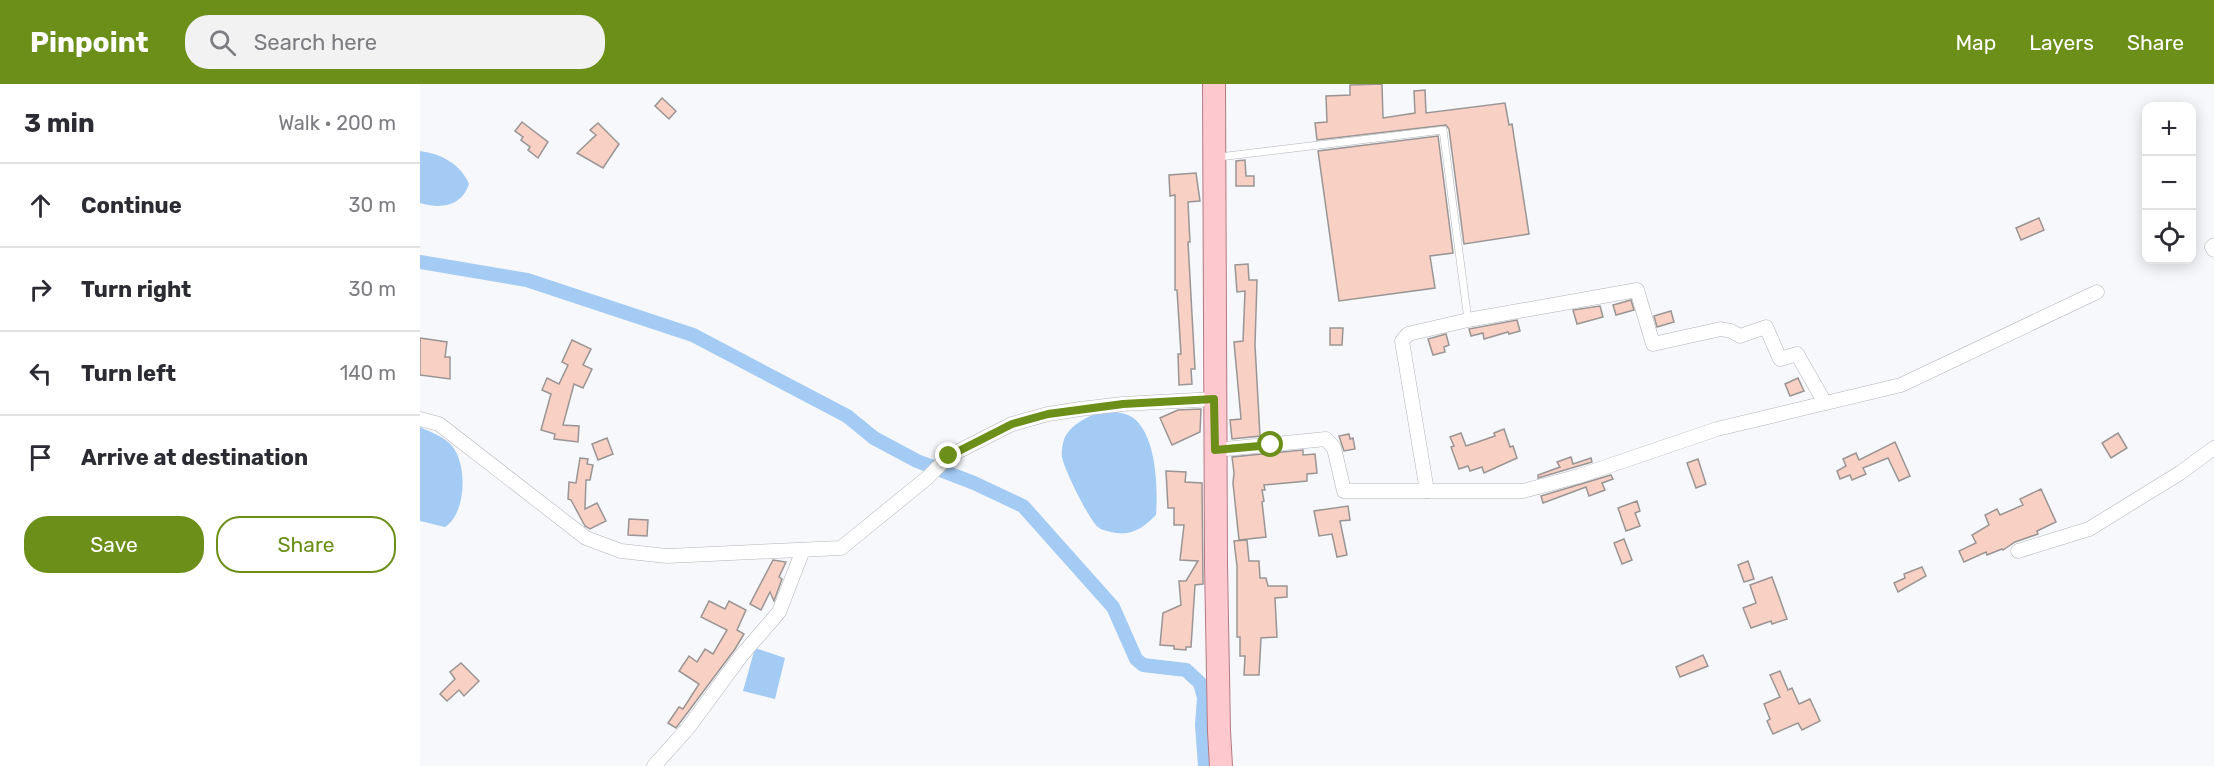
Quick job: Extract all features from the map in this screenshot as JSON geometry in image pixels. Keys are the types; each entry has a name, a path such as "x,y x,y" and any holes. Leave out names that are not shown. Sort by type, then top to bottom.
{"main road":[{"path":"1214,84 1214,399 1221,766"}],"street":[{"path":"2214,245 2212,247 2214,250"},
{"path":"1427,491 1402,341 1408,334 1468,320 1637,290 1653,344 1721,329 1740,336 1766,327 1780,359 1797,354 1825,404"},
{"path":"1215,450 1326,439 1334,448 1344,491 1523,491 1579,476 1717,429 1902,385 2097,292"},
{"path":"420,419 439,424 586,538 621,551 667,556 841,548 927,478 949,456 1012,424 1048,414 1123,404 1214,399"},
{"path":"2018,551 2089,529 2180,473 2214,448"},
{"path":"654,766 688,728 741,656 779,612 803,550"}],"lane":[{"path":"1214,158 1443,130 1468,320"}],"water":[{"path":"420,151 443,157 461,171 469,184 461,198 442,206 420,203"},
{"path":"1100,412 1118,412 1138,422 1145,432 1154,460 1157,490 1156,515 1146,524 1131,532 1118,533 1098,527 1077,494 1062,457 1064,440 1069,431 1081,421"},
{"path":"420,427 449,443 461,465 461,501 452,521 445,527 420,521"},
{"path":"755,648 785,658 775,699 743,691"}],"building":[{"path":"1382,84 1383,118 1415,113 1414,91 1425,90 1426,113 1505,103 1509,125 1512,124 1529,234 1464,244 1449,129 1446,125 1317,140 1315,123 1327,122 1326,96 1350,95 1350,85"},
{"path":"662,98 676,111 669,119 655,106"},
{"path":"522,122 548,142 538,158 528,150 530,147 515,131"},
{"path":"598,123 619,144 603,168 577,153 596,135 590,130"},
{"path":"1438,136 1453,253 1430,256 1435,288 1339,301 1318,151"},
{"path":"1245,160 1246,176 1254,176 1254,186 1236,186 1236,161"},
{"path":"1196,173 1200,201 1188,202 1195,369 1191,369 1192,384 1179,385 1178,354 1181,354 1177,290 1175,290 1175,195 1170,196 1169,175"},
{"path":"2039,218 2044,230 2021,240 2016,228"},
{"path":"1248,264 1249,280 1257,280 1255,345 1260,436 1232,439 1230,420 1241,419 1234,342 1243,341 1245,291 1237,292 1235,265"},
{"path":"1631,300 1634,310 1616,315 1613,305"},
{"path":"1600,306 1603,317 1577,324 1573,310"},
{"path":"1671,311 1674,322 1657,327 1654,316"},
{"path":"1517,320 1520,331 1484,339 1483,333 1471,336 1469,329"},
{"path":"1330,328 1343,328 1342,345 1330,345"},
{"path":"1446,334 1449,345 1444,347 1445,352 1433,355 1428,339"},
{"path":"420,338 447,342 445,357 450,357 450,379 420,375"},
{"path":"572,340 591,349 583,365 592,369 583,388 574,384 563,425 579,426 578,442 554,439 555,434 541,430 551,394 542,390 547,378 559,384 568,365 562,362"},
{"path":"1798,378 1804,391 1790,396 1785,384"},
{"path":"1201,409 1200,432 1172,445 1160,418 1178,410"},
{"path":"1504,429 1510,447 1513,446 1517,458 1484,473 1482,467 1470,471 1468,466 1459,469 1450,437 1461,433 1466,446 1495,436 1494,433"},
{"path":"2118,433 2127,448 2111,458 2102,443"},
{"path":"1349,434 1350,439 1353,438 1355,449 1344,451 1339,436"},
{"path":"607,438 613,454 598,460 592,444"},
{"path":"1895,442 1910,476 1899,481 1888,458 1863,468 1866,474 1852,480 1850,475 1840,479 1837,471 1846,466 1843,459 1856,453 1859,460"},
{"path":"1303,450 1303,455 1315,454 1317,473 1307,474 1307,481 1264,485 1265,490 1262,490 1264,501 1262,502 1266,537 1239,540 1232,457"},
{"path":"1571,457 1573,464 1591,458 1592,462 1538,478 1538,475 1560,467 1557,462"},
{"path":"580,458 588,459 587,464 593,465 590,480 586,480 585,509 597,503 606,521 590,529 585,526 571,500 568,499 569,482 576,483"},
{"path":"1698,459 1706,484 1696,488 1687,463"},
{"path":"1166,471 1186,472 1185,482 1202,483 1203,584 1195,585 1191,647 1186,647 1186,650 1160,645 1163,613 1181,605 1179,581 1186,581 1198,561 1180,560 1184,525 1174,525 1174,508 1168,508"},
{"path":"1611,475 1613,479 1602,483 1605,490 1589,496 1586,487 1543,503 1541,496"},
{"path":"2041,489 2056,522 2037,531 2038,534 2015,542 2003,550 1987,555 1986,552 1964,562 1959,551 1976,543 1972,535 1989,525 1985,515 1997,509 2000,515 2023,505 2020,499"},
{"path":"1637,501 1640,511 1635,513 1640,526 1626,531 1618,508"},
{"path":"1348,506 1350,520 1340,521 1347,555 1337,557 1332,534 1319,536 1314,511"},
{"path":"629,519 648,520 647,536 628,535"},
{"path":"1624,539 1632,560 1622,564 1614,543"},
{"path":"1247,540 1249,561 1259,561 1260,578 1266,578 1268,586 1287,586 1287,597 1275,598 1277,637 1261,638 1259,675 1244,675 1245,656 1240,656 1240,637 1237,637 1237,566 1234,541"},
{"path":"773,560 786,562 779,577 782,579 774,601 770,592 761,610 750,604"},
{"path":"1748,561 1754,579 1744,582 1738,565"},
{"path":"1922,567 1926,576 1898,592 1894,583 1905,578 1904,574"},
{"path":"1772,577 1787,619 1772,624 1771,621 1751,628 1743,608 1756,603 1750,585"},
{"path":"709,601 725,609 729,601 746,610 737,630 744,634 676,728 668,723 679,707 683,709 699,684 679,671 689,656 697,662 705,649 713,654 727,630 701,617"},
{"path":"1703,655 1708,666 1680,677 1676,667"},
{"path":"461,663 479,681 464,696 459,690 447,701 440,694 455,679 450,672"},
{"path":"1780,671 1788,690 1792,688 1799,704 1810,699 1820,721 1802,730 1798,723 1773,734 1767,721 1770,719 1764,704 1780,697 1770,675"}],"waterway":[{"path":"420,262 527,280 693,335 847,416 874,438 917,461 974,483 1023,506 1113,607 1136,659 1143,665 1186,670 1200,683 1204,698 1202,725 1205,766"}],"route":[{"path":"949,456 1012,424 1048,414 1123,404 1214,399 1215,450 1271,445"}]}
